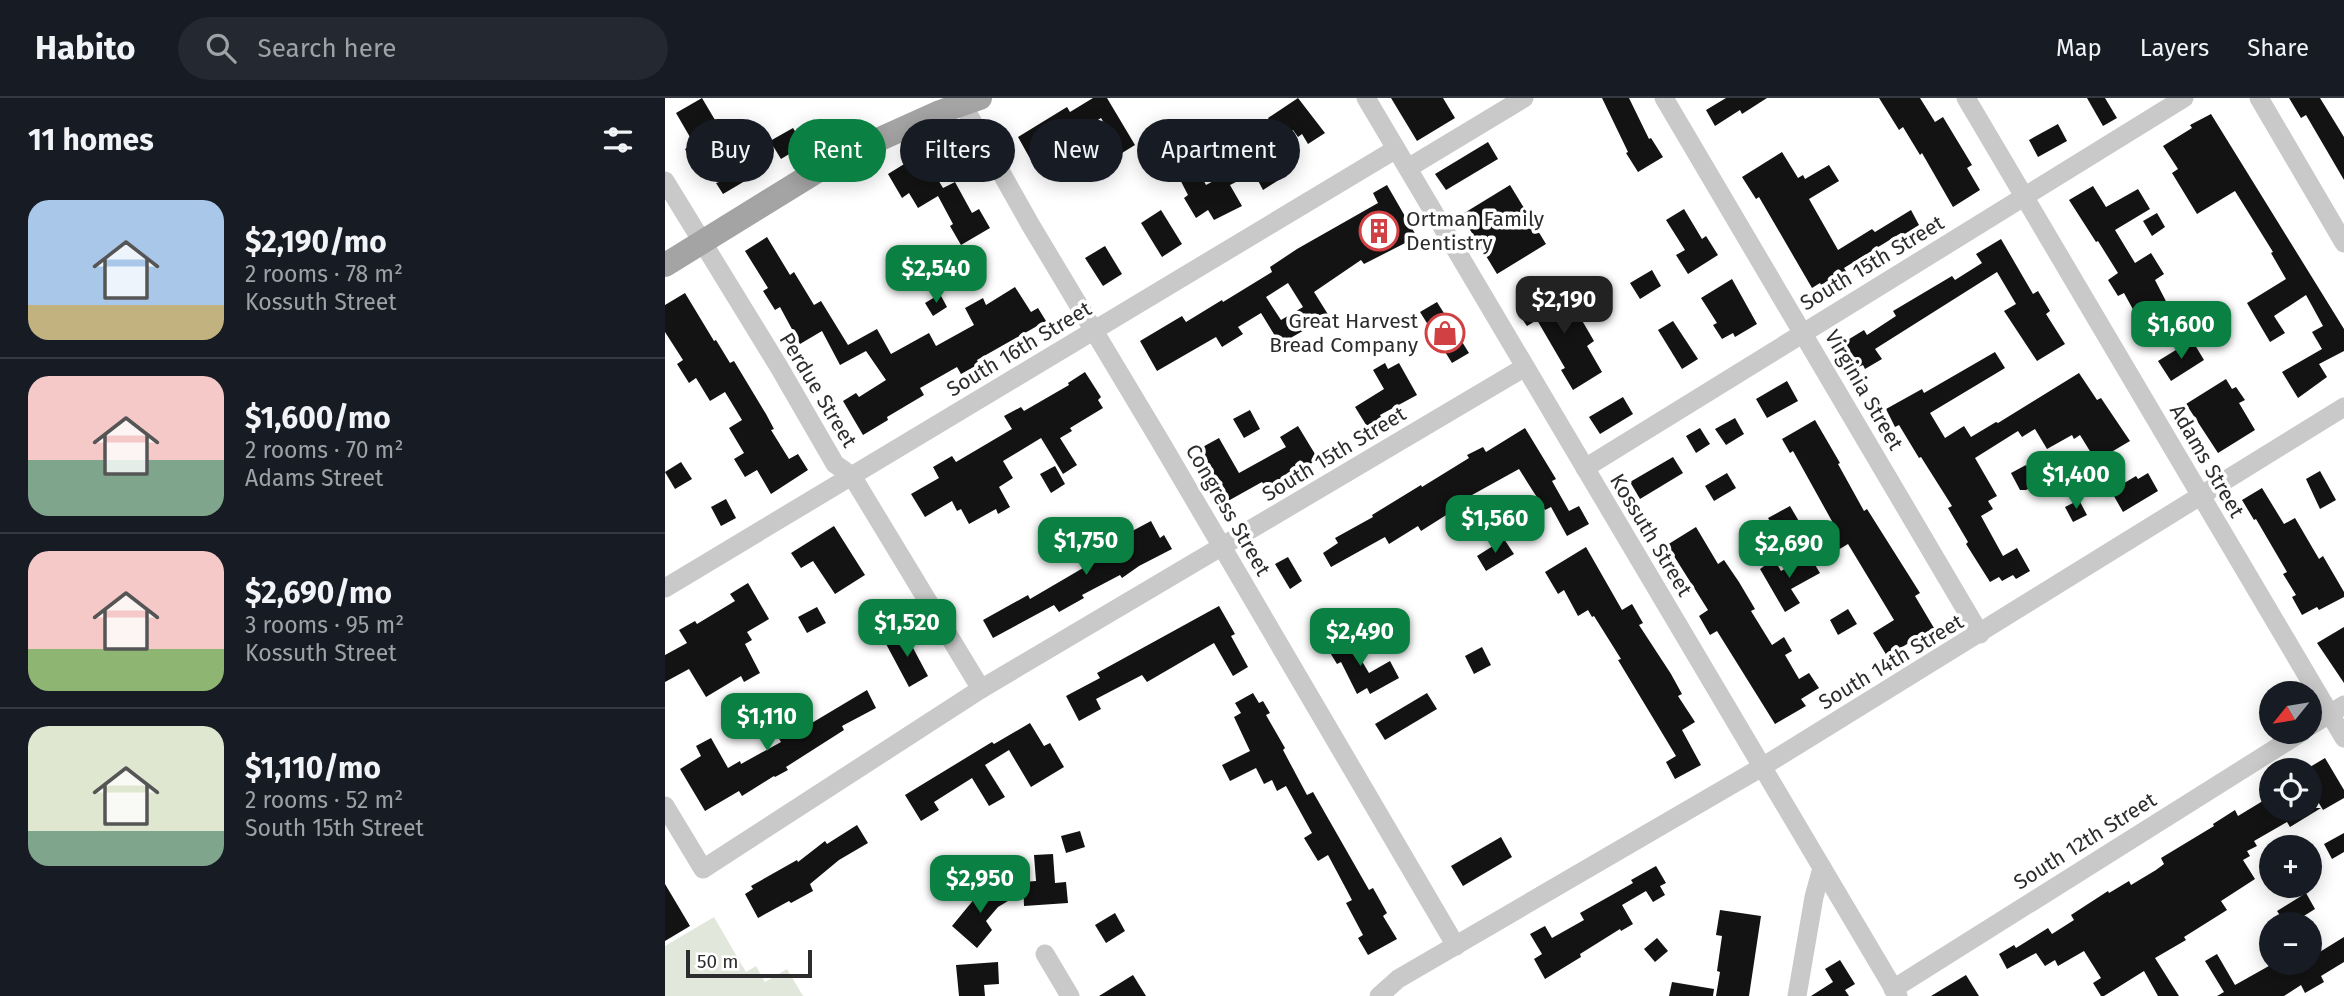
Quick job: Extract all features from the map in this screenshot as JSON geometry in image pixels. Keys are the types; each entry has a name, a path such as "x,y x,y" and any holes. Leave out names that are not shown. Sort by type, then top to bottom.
{"main road":[{"path":"665,265 841,158 968,100"}],"street":[{"name":"Kossuth Street","path":"1366,98 1895,992"},
{"path":"1408,168 1524,98"},
{"name":"Virginia Street","path":"1664,98 1980,634"},
{"name":"Adams Street","path":"1966,98 2201,496 2337,710 2344,738"},
{"name":"South 15th Street","path":"1585,468 2184,98"},
{"path":"2259,98 2344,243"},
{"name":"Congress Street","path":"968,100 1030,224 1456,946"},
{"name":"South 16th Street","path":"665,587 1396,149"},
{"name":"Perdue Street","path":"665,181 835,464 852,476 981,689"},
{"name":"South 15th Street","path":"665,806 703,869 981,689 1525,367"},
{"name":"South 14th Street","path":"1380,996 1398,979 1762,767 2344,407"},
{"name":"South 12th Street","path":"1895,992 2283,744"},
{"path":"1797,996 1814,897 1822,868"},
{"path":"1045,954 1070,996"}],"shaded area":[{"path":"714,917 746,972 756,966 765,982 787,969 803,996 665,996 665,946"}],"building":[{"path":"702,98 714,119 686,119 686,130 676,113"},
{"path":"1093,98 1107,98 1120,119 1047,119 1067,107 1070,112"},
{"path":"1298,98 1325,133 1308,144 1302,134 1300,136 1300,119 1268,118"},
{"path":"1391,98 1443,98 1455,118 1417,141"},
{"path":"1602,98 1629,98 1649,139 1651,138 1663,157 1638,172 1626,153 1628,152"},
{"path":"1726,98 1767,98 1742,114 1740,110 1715,126 1706,110"},
{"path":"1879,98 1920,98 1935,122 1943,117 1972,165 1967,168 1980,190 1953,207 1922,153 1920,155 1903,127 1899,130"},
{"path":"2087,98 2105,98 2117,118 2103,126"},
{"path":"2289,98 2320,98 2344,137 2344,180 2306,115 2301,118"},
{"path":"2211,114 2344,329 2344,351 2319,364 2327,377 2298,398 2282,372 2322,349 2312,332 2323,326 2306,295 2274,316 2285,333 2270,342 2247,303 2286,279 2271,253 2273,252 2235,191 2197,214 2172,173 2178,169 2163,146 2192,128 2190,125"},
{"path":"2058,124 2067,141 2038,157 2029,140"},
{"path":"1123,125 1135,145 1123,152"},
{"path":"1029,130 1029,157 1018,137"},
{"path":"788,131 788,155 781,159 774,148 774,139"},
{"path":"1488,142 1498,159 1446,190 1435,174"},
{"path":"1782,152 1798,178 1803,175 1805,179 1829,165 1839,181 1809,199 1838,250 1911,210 1919,225 1844,268 1849,276 1824,290 1820,283 1812,288 1759,197 1756,199 1742,177"},
{"path":"900,167 900,182 939,182 943,188 955,182 972,213 979,209 990,228 961,245 938,196 918,208 909,193 902,198 888,174"},
{"path":"719,182 743,182 723,194 716,183"},
{"path":"1181,182 1204,182 1206,185 1212,182 1236,182 1230,185 1242,206 1214,220 1208,210 1196,218 1184,198 1188,195"},
{"path":"1259,182 1276,182 1263,190"},
{"path":"1387,185 1417,237 1364,264 1361,260 1314,292 1329,316 1280,344 1261,313 1238,327 1243,334 1222,347 1216,337 1157,371 1140,341 1182,316 1186,322 1272,272 1270,267 1297,249 1378,203 1373,193","holes":["1288,283 1303,307 1281,320 1266,297"]},
{"path":"1510,185 1546,244 1497,274 1461,215"},
{"path":"2093,186 2106,207 2138,189 2150,209 2115,230 2135,263 2151,253 2164,274 2155,280 2170,309 2141,324 2124,293 2118,296 2108,280 2118,273 2069,200"},
{"path":"1684,209 1702,239 1706,236 1718,255 1688,274 1676,255 1685,250 1666,220"},
{"path":"1161,210 1182,244 1162,257 1141,223"},
{"path":"2157,213 2165,227 2152,236 2143,221"},
{"path":"767,237 790,275 794,272 814,305 821,301 848,345 877,329 891,354 929,333 936,346 974,325 965,308 983,298 986,305 1015,287 1031,312 1038,308 1046,321 977,360 979,364 961,374 957,367 920,388 924,395 863,435 843,401 856,393 859,397 886,380 866,351 840,365 822,331 800,344 780,307 775,310 763,291 768,288 745,251"},
{"path":"2001,239 2033,294 2038,291 2050,311 2046,314 2065,344 2037,361 2004,311 2016,304 1997,272 1875,349 1882,359 1865,369 1863,365 1856,368 1841,344 1864,330 1867,335 1896,316 1893,311 1952,276 1955,280 1982,263 1976,254"},
{"path":"1105,246 1122,274 1103,286 1085,258"},
{"path":"1652,270 1661,286 1640,299 1630,283"},
{"path":"1732,279 1757,324 1735,337 1733,333 1722,339 1713,325 1717,323 1701,298"},
{"path":"1556,286 1576,319 1580,317 1594,341 1587,346 1602,372 1573,390 1561,370 1565,368 1537,320 1527,326 1516,310"},
{"path":"685,293 714,341 716,340 730,363 734,361 789,459 798,454 808,470 771,494 757,470 745,477 734,459 744,453 729,428 742,420 725,392 710,401 696,378 689,383 677,364 683,360 665,332 665,305"},
{"path":"940,294 947,307 933,316 925,303"},
{"path":"2204,301 2215,319 2197,330 2186,312"},
{"name":"Great Harvest Bread Company","path":"1437,302 1469,353 1452,363 1420,312"},
{"path":"1673,321 1698,359 1682,369 1658,330"},
{"path":"2192,340 2204,360 2171,381 2158,361"},
{"path":"1995,352 2005,368 1930,413 1945,438 1964,426 1971,437 2079,373 2097,400 2101,398 2130,441 2096,461 2080,435 2074,439 2072,435 2047,449 2035,429 2022,437 2018,431 1975,458 1997,496 1988,501 1993,509 1981,516 2003,556 2017,548 2030,571 2016,579 2013,575 2002,581 1999,577 1990,582 1966,544 1968,542 1948,508 1952,506 1899,425 1895,427 1886,409 1922,389 1924,393"},
{"path":"1385,363 1388,369 1399,363 1417,395 1380,415 1382,419 1368,428 1355,407 1384,389 1373,370"},
{"path":"1085,372 1101,397 1098,400 1103,408 1070,428 1072,431 1060,438 1077,465 1063,474 1041,438 1003,461 1013,478 999,487 1010,507 998,514 996,509 969,524 961,509 957,511 952,501 925,517 911,494 939,478 933,467 952,456 956,462 1012,429 1004,416 1021,407 1024,411 1069,385 1068,383"},
{"path":"2226,379 2232,389 2236,387 2245,400 2239,403 2255,430 2218,453 2186,404"},
{"path":"1787,381 1798,401 1767,418 1756,399"},
{"path":"1623,397 1633,414 1600,434 1589,417"},
{"path":"1250,410 1260,429 1244,438 1233,419"},
{"path":"1735,418 1744,434 1726,445 1715,429"},
{"path":"1815,420 1864,511 1867,509 1920,593 1915,596 1934,628 1887,656 1873,633 1894,620 1848,544 1838,550 1824,528 1833,523 1793,451 1790,453 1782,439"},
{"path":"1298,426 1318,459 1268,491 1262,482 1228,501 1199,449 1219,438 1239,473 1286,447 1280,437"},
{"path":"1525,428 1556,479 1552,481 1569,511 1579,506 1589,524 1567,536 1551,507 1545,510 1519,469 1472,495 1473,498 1421,531 1418,526 1389,544 1385,537 1331,567 1323,553 1338,543 1335,538 1469,458 1467,455 1483,447 1486,452"},
{"path":"1700,428 1710,444 1696,453 1686,436"},
{"path":"1673,457 1683,473 1640,499 1630,482"},
{"path":"681,462 692,479 675,489 665,472"},
{"path":"2026,465 2036,485 2020,490 2011,473"},
{"path":"1055,466 1065,484 1051,493 1040,474"},
{"path":"2320,471 2336,500 2320,509 2306,479"},
{"path":"1727,473 1736,488 1714,501 1705,486"},
{"path":"2148,473 2158,491 2123,512 2111,491 2136,476 2138,479"},
{"path":"2262,488 2284,524 2295,518 2319,559 2323,556 2344,592 2344,597 2319,610 2317,607 2302,615 2292,597 2296,595 2283,574 2287,572 2242,500"},
{"path":"726,499 736,518 721,526 711,507"},
{"path":"2079,500 2087,515 2073,522 2065,507"},
{"path":"1790,506 1800,523 1779,535 1768,518"},
{"path":"1151,521 1160,538 1164,535 1172,549 1122,578 1120,575 1082,595 1084,598 1059,612 1054,605 993,638 983,620 1028,595 1030,599 1107,554 1100,542 1117,531 1121,537"},
{"path":"834,526 865,575 835,594 813,561 801,568 791,553"},
{"path":"1696,527 1718,564 1724,560 1739,582 1755,609 1751,611 1772,645 1784,637 1792,651 1785,655 1799,679 1809,673 1819,688 1801,699 1806,706 1775,724 1717,631 1710,635 1699,616 1708,610 1667,545"},
{"path":"1504,539 1514,554 1486,571 1477,556"},
{"path":"1586,547 1622,610 1632,604 1643,623 1639,625 1671,674 1682,694 1678,696 1695,722 1682,730 1701,765 1675,779 1666,762 1676,756 1594,616 1592,617 1588,610 1578,616 1564,590 1558,594 1545,572"},
{"path":"1809,555 1820,573 1791,589 1800,603 1785,612 1760,569 1774,559 1781,571"},
{"path":"1288,557 1302,581 1290,589 1275,564"},
{"path":"748,583 769,619 747,632 752,640 745,644 760,673 744,682 741,676 706,697 689,669 665,682 665,655 687,643 679,630 695,621 697,624 735,601 730,594"},
{"path":"1219,606 1235,634 1231,636 1248,667 1233,676 1214,643 1147,682 1142,675 1096,699 1101,709 1079,721 1066,696 1100,678 1097,673"},
{"path":"817,607 826,623 807,633 798,617"},
{"path":"1848,609 1857,624 1838,635 1830,620"},
{"path":"2344,627 2344,683 2317,643"},
{"path":"904,631 928,676 909,687 885,642"},
{"path":"1337,635 1343,645 1350,641 1369,673 1390,661 1399,678 1370,694 1367,688 1357,694 1341,662 1337,664 1324,643"},
{"path":"1482,647 1491,665 1474,674 1465,656"},
{"path":"867,690 876,708 842,726 844,730 786,767 788,770 742,796 739,791 705,811 680,769 701,756 696,746 711,738 728,768 740,761 741,764 781,742 762,711 775,703 795,733"},
{"path":"1253,693 1259,703 1263,701 1270,713 1266,715 1307,795 1313,792 1369,890 1373,888 1387,913 1383,916 1397,939 1368,955 1358,938 1363,935 1346,903 1352,900 1328,855 1318,861 1304,838 1312,833 1286,786 1277,791 1272,780 1264,784 1256,768 1230,781 1222,765 1250,751 1234,717 1241,713 1235,703"},
{"path":"1427,693 1437,709 1385,740 1375,724"},
{"path":"1030,723 1044,746 1050,743 1064,767 1031,787 1009,750 985,765 1005,797 989,806 972,778 934,802 939,810 921,821 905,795 992,742 994,744"},
{"path":"2325,758 2344,790 2344,798 2323,810 2322,808 2322,760"},
{"path":"2259,803 2259,821 2300,821 2290,827 2287,822 2264,835 2259,835 2254,841 2257,846 2247,851 2250,856 2243,860 2255,879 2221,901 2227,910 2184,937 2186,940 2155,958 2179,996 2158,996 2144,971 2101,996 2093,983 2101,978 2084,951 2058,966 2055,960 2045,966 2036,953 2007,969 1999,954 2014,945 2016,948 2048,928 2052,934 2074,920 2071,915 2108,891 2109,893 2129,881 2131,885 2156,870 2164,864 2161,858 2235,810 2238,816"},
{"path":"857,825 868,843 839,860 810,884 813,891 758,918 745,894 753,889 751,886 797,860 798,862 825,841 827,844"},
{"path":"1080,831 1085,847 1066,853 1061,836"},
{"path":"2344,833 2344,852 2332,859 2324,844"},
{"path":"1501,837 1512,857 1463,886 1451,866"},
{"path":"1053,854 1055,883 1066,882 1068,903 1024,906 1023,882 1036,881 1034,855"},
{"path":"1656,866 1666,883 1660,886 1665,895 1653,902 1646,891 1622,905 1633,924 1580,954 1581,957 1545,979 1534,959 1542,954 1530,934 1545,926 1552,938 1584,920 1580,913 1633,883 1631,880"},
{"path":"997,882 1008,901 998,907 986,921 992,930 977,948 952,926 980,892"},
{"path":"665,884 690,926 665,941"},
{"path":"2298,898 2309,898 2315,909 2310,912 2277,911"},
{"path":"1720,910 1761,916 1749,996 1716,996 1722,936 1716,935"},
{"path":"1115,913 1125,931 1106,943 1095,925"},
{"path":"2344,937 2344,962 2321,976 2324,982 2305,993 2301,985 2284,996 2217,996 2224,992 2205,961 2217,954 2235,985 2259,972 2259,975 2322,975 2322,951"},
{"path":"1657,938 1668,951 1655,962 1644,949"},
{"path":"1840,960 1855,984 1845,990 1849,996 1811,996 1833,982 1825,969"},
{"path":"998,962 999,984 984,985 985,996 959,996 956,965"},
{"path":"1133,975 1146,996 1099,996"},
{"path":"1966,975 1979,996 1931,996"},
{"path":"1672,982 1714,989 1713,996 1669,996"}],"place":[{"name":"Ortman Family Dentistry","path":"1379,231"},
{"name":"Great Harvest Bread Company","path":"1445,333"}]}
